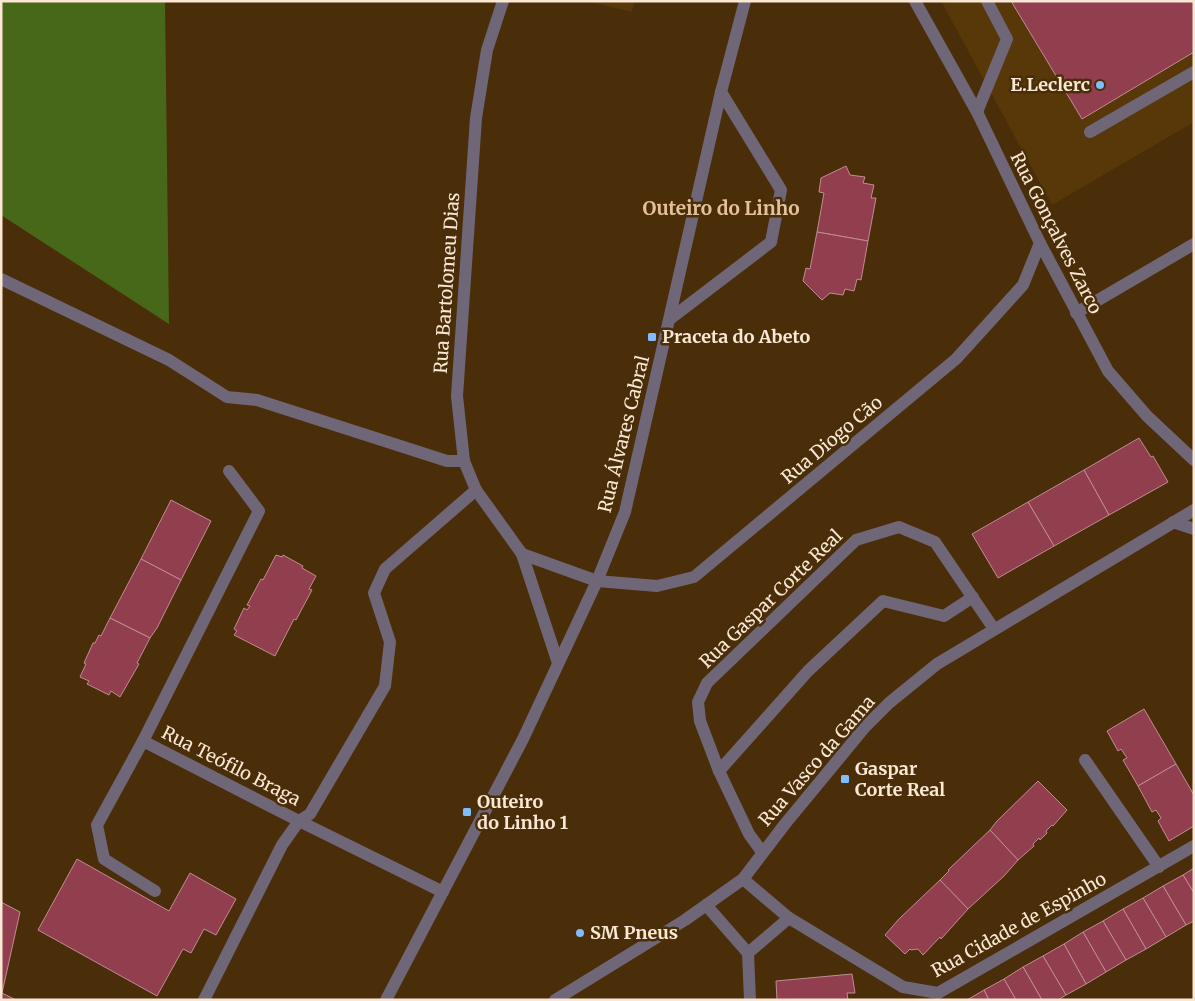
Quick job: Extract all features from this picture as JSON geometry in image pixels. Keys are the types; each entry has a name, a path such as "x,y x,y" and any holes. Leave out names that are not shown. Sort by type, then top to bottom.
{"street":[{"name":"Rua Bartolomeu Dias","path":"503,1 487,50 476,118 457,396 464,461 476,490 522,554 558,662"},
{"name":"Rua Álvares Cabral","path":"386,1000 523,739 597,581 626,512 721,92 745,1"},
{"name":"Rua Gonçalves Zarco","path":"915,1 977,112 1040,243 1108,371 1147,416 1194,460"},
{"path":"977,112 1007,39 987,1"},
{"path":"1090,132 1194,72"},
{"path":"670,319 771,242 781,190 721,92"},
{"name":"Rua Diogo Cão","path":"522,554 597,581 657,586 694,577 956,359 1023,285 1040,243"},
{"path":"1076,313 1194,244"},
{"path":"1,279 169,360 228,397 257,400 447,461 464,461"},
{"name":"Rua Teófilo Braga","path":"229,471 259,511 143,741 300,822 442,892"},
{"path":"204,1000 282,845 300,822 310,814 385,686 390,642 374,592 385,569 476,490"},
{"name":"Rua Vasco da Gama","path":"555,1000 706,906 743,879 762,852 865,727 889,703 937,664 1194,510"},
{"path":"1172,522 1194,529"},
{"name":"Rua Gaspar Corte Real","path":"762,852 749,834 719,771 700,721 698,702 707,683 856,540 899,527 934,542 994,629"},
{"path":"719,771 808,671 883,600 944,616 973,597"},
{"path":"143,741 97,825 104,859 156,891"},
{"path":"1085,760 1159,867"},
{"name":"Rua Cidade de Espinho","path":"743,879 789,918 903,987 938,993 1194,846"},
{"path":"706,906 748,954 750,1000"},
{"path":"748,954 789,918"}],"shaded area":[{"path":"586,1 634,1 632,12"},
{"path":"941,1 1194,1 1194,122 1052,205"}],"green space":[{"path":"1,1 165,1 169,324 1,215"}],"building":[{"name":"E.Leclerc","path":"1011,1 1194,1 1194,52 1082,119"},
{"path":"846,166 850,175 865,177 863,183 874,185 871,198 876,198 868,241 817,232 824,193 819,192 821,178"},
{"path":"817,232 868,241 861,280 857,279 854,291 845,289 843,295 830,293 822,300 803,281 806,268 810,269"},
{"path":"1139,438 1151,457 1153,456 1168,482 1109,515 1084,470"},
{"path":"1084,470 1109,515 1054,546 1028,502"},
{"path":"171,500 211,521 181,580 141,559"},
{"path":"1028,502 1054,546 998,578 972,534"},
{"path":"276,555 282,557 283,555 316,576 309,589 312,590 296,620 294,619 275,656 234,635 237,631 234,629 244,608 247,610 250,606 247,605"},
{"path":"141,559 181,580 150,638 110,618"},
{"path":"110,618 150,638 137,663 139,664 120,697 111,691 109,695 87,684 89,681 80,677 93,643 95,643 99,635 101,636"},
{"path":"1144,709 1176,764 1138,786 1123,760 1127,758 1121,749 1118,751 1107,731"},
{"path":"1176,764 1194,795 1194,826 1169,841 1158,821 1161,818 1156,810 1152,812 1138,786"},
{"path":"1038,781 1067,810 1046,831 1047,833 1040,840 1039,838 1033,844 1034,846 1018,860 990,830"},
{"path":"990,830 1018,860 1004,876 968,909 940,880"},
{"path":"77,859 169,911 190,873 236,899 216,935 204,929 191,953 183,949 157,996 38,930"},
{"path":"1194,868 1194,893 1183,875"},
{"path":"1183,875 1194,893 1194,921 1186,925 1163,886"},
{"path":"940,880 968,909 941,939 940,937 923,955 918,949 910,949 905,954 885,935"},
{"path":"1163,886 1186,925 1166,937 1143,898"},
{"path":"1143,898 1166,937 1146,949 1123,909"},
{"path":"1,902 20,912 2,993 16,1000 1,1000"},
{"path":"1123,909 1146,949 1126,960 1103,921"},
{"path":"1103,921 1126,960 1106,972 1083,932"},
{"path":"1083,932 1106,972 1086,984 1064,944"},
{"path":"1064,944 1086,984 1066,995 1043,956"},
{"path":"1043,956 1066,995 1058,1000 1042,1000 1023,967"},
{"path":"1023,967 1042,1000 1016,1000 1004,979"},
{"path":"852,974 855,993 847,993 848,1000 777,1000 776,981"},
{"path":"1004,979 1016,1000 989,1000 984,990"},
{"path":"984,990 989,1000 967,1000"}],"place":[{"name":"E.Leclerc","path":"1100,85"},
{"name":"Praceta do Abeto","path":"652,337"},
{"name":"Gaspar Corte Real","path":"845,779"},
{"name":"Outeiro do Linho 1","path":"467,812"},
{"name":"SM Pneus","path":"580,933"}],"district":[{"name":"Outeiro do Linho","path":"721,208"}]}
